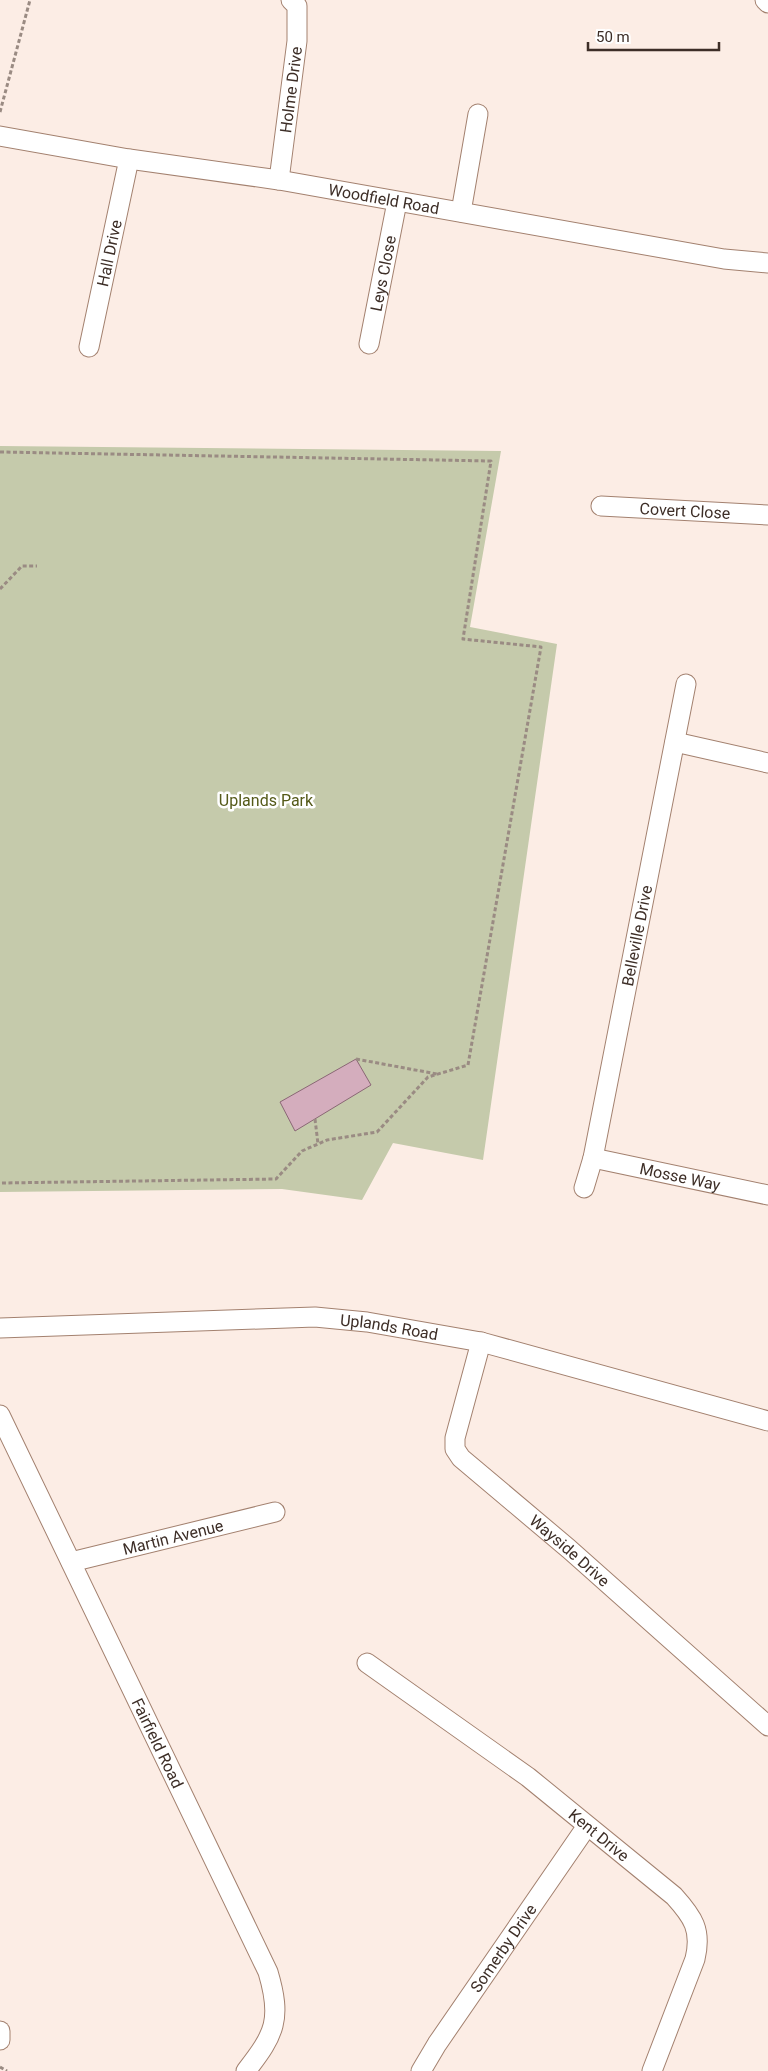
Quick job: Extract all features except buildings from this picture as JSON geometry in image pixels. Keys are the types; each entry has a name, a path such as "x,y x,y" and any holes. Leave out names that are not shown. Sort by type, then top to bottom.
{"street":[{"name":"Holme Drive","path":"279,180 297,41 297,6 291,0"},
{"path":"765,0 768,3"},
{"path":"461,212 478,114"},
{"name":"Woodfield Road","path":"0,136 129,158 279,180 724,259 768,263"},
{"name":"Hall Drive","path":"89,347 129,158"},
{"name":"Leys Close","path":"369,344 397,202"},
{"name":"Covert Close","path":"601,506 768,515"},
{"name":"Belleville Drive","path":"584,1188 593,1158 686,684"},
{"path":"675,742 768,763"},
{"name":"Mosse Way","path":"593,1158 768,1195"},
{"name":"Uplands Road","path":"0,1328 315,1317 368,1322 481,1342 768,1421"},
{"name":"Wayside Drive","path":"481,1342 455,1438 456,1449 461,1458 569,1549 768,1726"},
{"name":"Fairfield Road","path":"0,1415 268,1972 275,1997 276,2019 266,2046 246,2071"},
{"name":"Martin Avenue","path":"71,1562 275,1512"},
{"name":"Kent Drive","path":"367,1663 528,1777 674,1896 694,1920 698,1933 695,1959 652,2071"},
{"name":"Somerby Drive","path":"421,2071 437,2044 587,1826"},
{"path":"0,2031 0,2040"}],"path":[{"path":"0,112 30,0"},
{"path":"0,452 491,461 463,639 541,647 468,1065 428,1077 377,1132 326,1140 302,1151 276,1179 0,1183"},
{"path":"0,589 22,566 37,566"},
{"path":"356,1059 437,1074"},
{"path":"315,1119 318,1144"},
{"path":"0,2067 7,2071"}],"green space":[{"name":"Uplands Park","path":"0,446 501,451 470,627 557,644 483,1160 393,1143 362,1200 282,1189 0,1192"}]}
